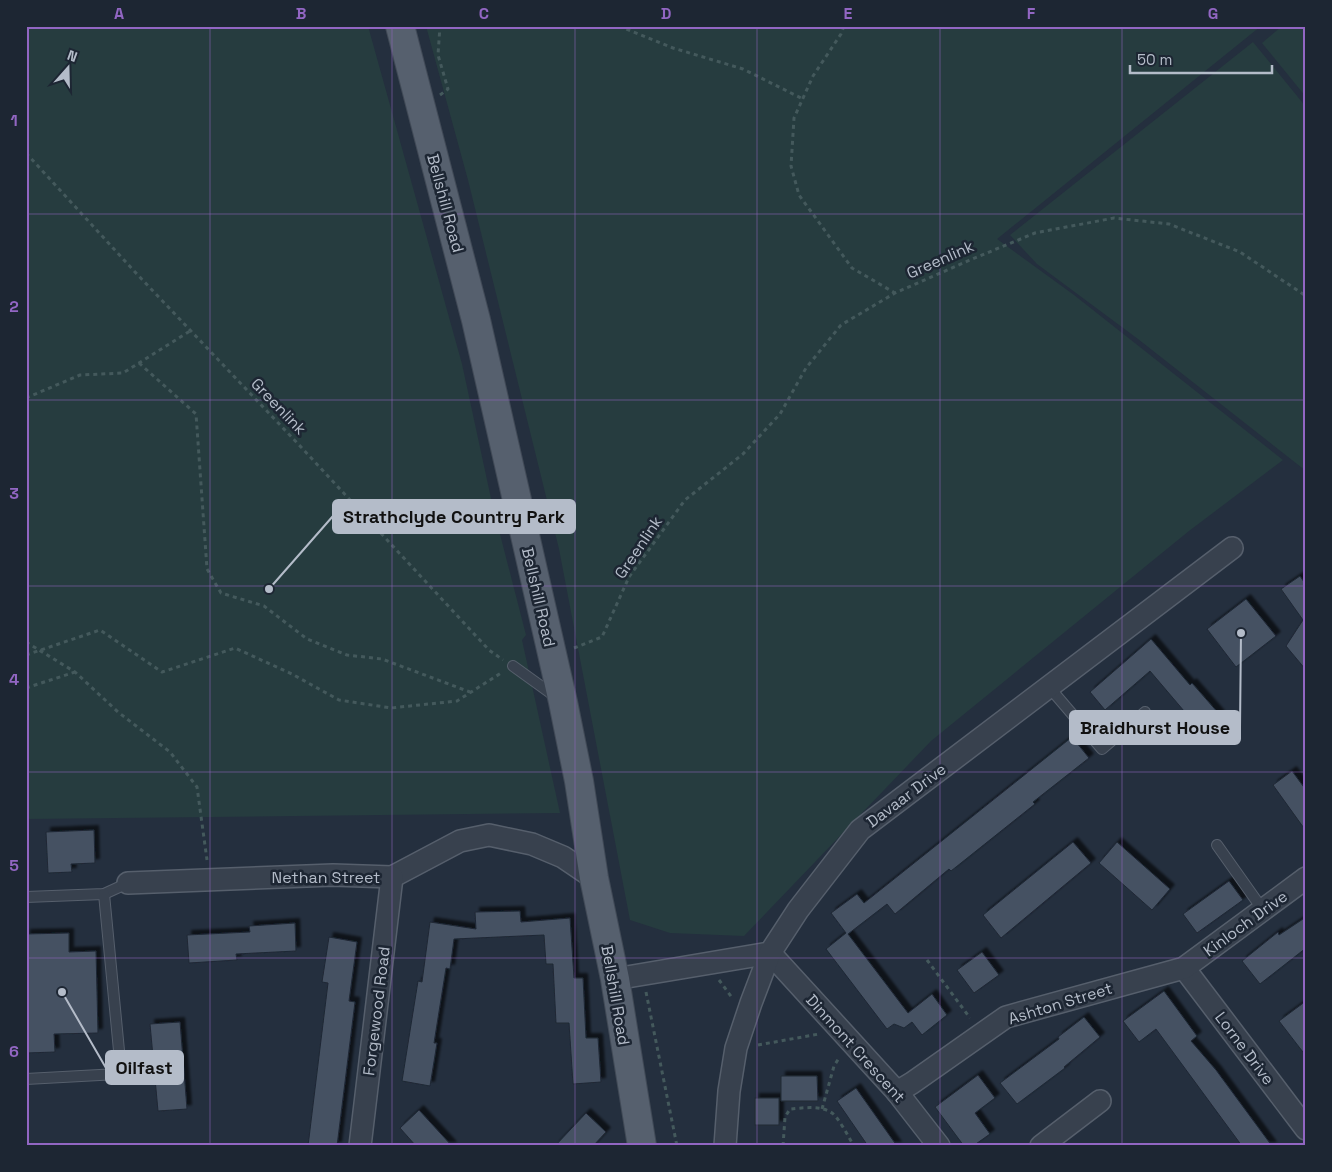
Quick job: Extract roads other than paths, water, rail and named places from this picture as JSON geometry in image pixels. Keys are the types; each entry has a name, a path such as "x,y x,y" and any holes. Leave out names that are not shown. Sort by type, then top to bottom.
{"main road":[{"name":"Bellshill Road","path":"400,26 476,320 563,702 579,781 594,878 614,979 642,1146"}],"street":[{"name":"Davaar Drive","path":"726,1146 729,1091 736,1048 770,953 798,910 860,830 1232,548"},
{"name":"Nethan Street","path":"128,883 333,875 392,877 460,841 489,835 532,844 563,857 594,878"},
{"name":"Forgewood Road","path":"360,1146 392,877"},
{"name":"Kinloch Drive","path":"1184,968 1306,878"},
{"path":"614,979 770,953"},
{"name":"Dinmont Crescent","path":"770,953 897,1092 938,1146"},
{"name":"Ashton Street","path":"897,1092 1006,1018 1184,968"},
{"name":"Lorne Drive","path":"1184,968 1306,1129"},
{"path":"1041,1146 1100,1101"}],"lane":[{"path":"513,666 563,702"},
{"path":"1048,687 1102,749 1145,712"},
{"path":"1217,846 1263,910"},
{"path":"26,897 104,894 128,883"},
{"path":"26,1079 118,1074 120,1061 104,894"}],"place":[{"name":"Strathclyde Country Park","path":"269,589"},
{"name":"Braidhurst House","path":"1241,633"},
{"name":"Oilfast","path":"62,992"}]}
